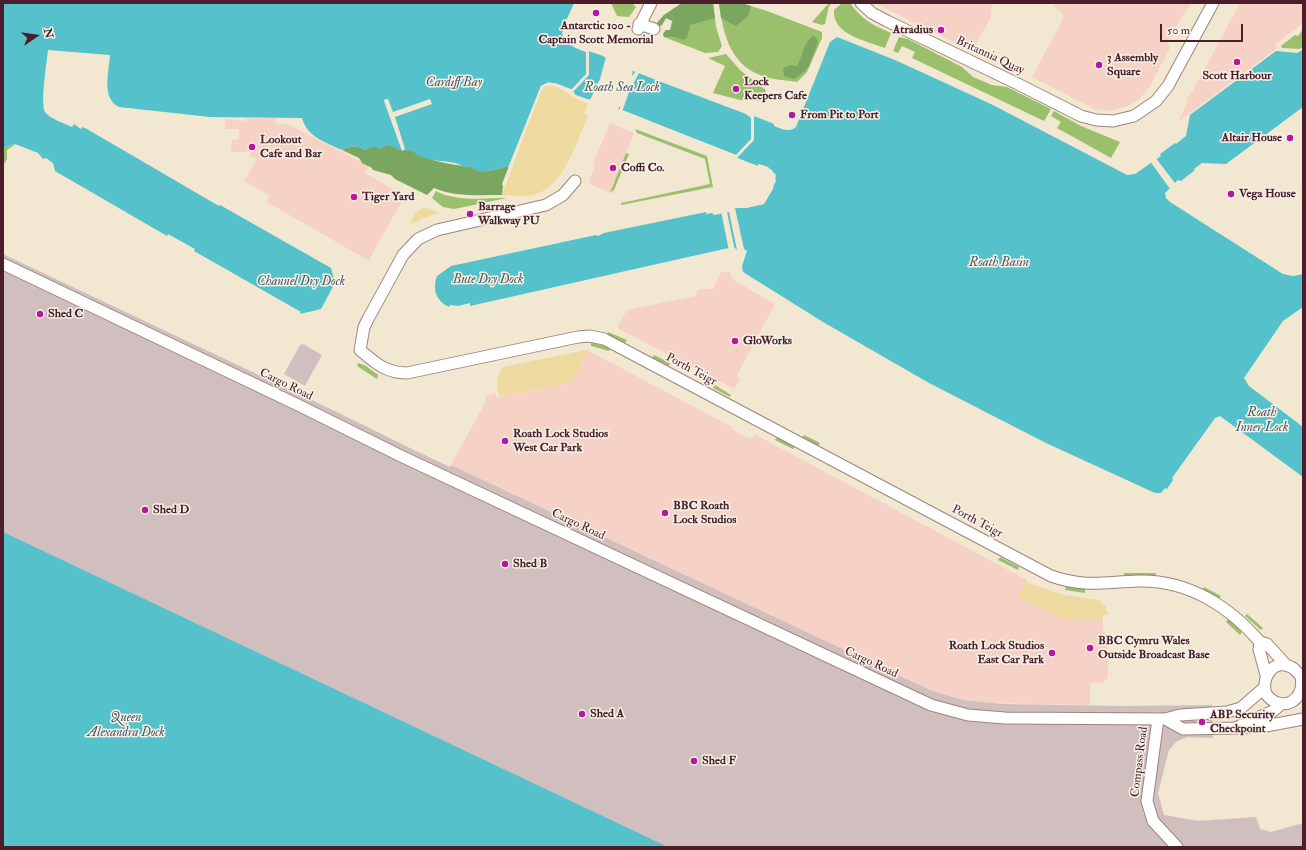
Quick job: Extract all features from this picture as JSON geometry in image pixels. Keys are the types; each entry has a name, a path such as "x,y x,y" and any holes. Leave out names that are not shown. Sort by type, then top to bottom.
{"street":[{"path":"651,3 638,26 654,29"},
{"name":"Britannia Quay","path":"861,3 872,13 887,21 1081,116 1096,120 1112,121 1134,116 1156,101 1168,86 1213,3"},
{"name":"Porth Teigr","path":"575,181 562,195 546,205 437,230 418,239 404,254 368,319 364,327 360,350 382,368 393,372 407,373 578,337 590,336 604,339 1036,569 1067,581 1086,584 1146,581 1188,588 1225,609 1260,642 1267,644 1286,665"},
{"name":"Cargo Road","path":"3,264 298,404 403,457 931,705 968,715 1005,718 1161,719 1180,715 1227,712 1241,708 1264,688"},
{"path":"1260,642 1259,649 1266,675 1264,688 1270,699 1281,704"},
{"path":"1235,728 1273,711 1281,704 1299,700 1302,689 1302,677 1297,671 1286,665 1276,666 1266,675"},
{"path":"1161,719 1183,729 1258,727 1303,719"},
{"name":"Compass Road","path":"1161,719 1147,801 1153,821 1177,846"}],"shaded area":[{"path":"875,3 992,3 991,17 975,46 978,54"},
{"path":"1055,3 1191,3 1167,42 1170,48 1149,88 1139,99 1127,106 1111,111 1095,109 1032,77 1062,21 1063,16 1061,11 1053,6"},
{"name":"Scott Harbour","path":"1240,3 1303,3 1303,23 1275,44 1277,48 1178,122 1188,100 1187,98 1191,94"},
{"path":"275,118 275,123 289,125 369,166 365,173 405,196 370,258 371,262 267,202 269,195 244,181 257,159 250,156 251,152 231,152 232,140 239,139 239,129 225,129 225,119 245,121 245,119"},
{"path":"610,123 634,133 610,193 592,185 589,181 595,165 593,164"},
{"path":"3,254 450,467 451,465 930,690 962,700 1004,704 1123,706 1212,705 1213,738 1187,737 1176,742 1169,750 1158,793 1164,815 1198,821 1256,817 1260,829 1271,832 1303,823 1303,847 3,847"},
{"path":"730,271 732,279 775,304 737,375 740,379 734,389 617,328 627,310 695,296 699,289 713,289 721,272"},
{"path":"303,344 322,355 305,386 284,374 300,345"},
{"path":"589,351 732,427 731,429 749,439 752,438 754,434 1027,580 1018,596 1064,620 1103,620 1103,629 1105,630 1105,634 1107,634 1108,677 1103,682 1090,683 1090,705 988,703 962,700 930,690 451,465 486,401 485,396 495,393 497,398 572,382"}],"green space":[{"path":"611,3 632,3 636,7 629,17 617,16"},
{"path":"682,3 713,3 716,27 722,46 718,52 705,53 664,37 663,34 666,30 670,30 672,21 666,18 662,25 659,26 657,23 664,15"},
{"path":"682,3 713,3 715,18 690,25 687,38 683,40 675,37 664,37 663,34 666,30 670,30 673,21 666,18 662,25 659,26 657,23 664,15"},
{"path":"719,3 741,3 767,11 822,32 822,38 807,72 797,82 769,78 760,75 741,63 734,55 729,45 723,25"},
{"path":"719,3 741,3 751,6 748,16 736,26 721,18"},
{"path":"829,3 832,3 829,6 825,24 822,25 812,22"},
{"path":"850,3 854,9 868,21 891,33 885,48 852,36 839,26 835,19 834,10 841,4"},
{"path":"1303,29 1303,46 1300,49 1282,48 1281,46 1295,35 1298,36"},
{"path":"813,36 818,42 809,66 804,72 794,79 784,76 783,68 791,65 797,66 807,42"},
{"path":"899,37 908,39 962,67 973,77 992,85 1007,87 1051,109 1044,121 912,58 915,52 902,46 898,53 893,51"},
{"path":"726,54 741,71 766,90 762,101 740,100 713,93 725,66 708,58"},
{"path":"1054,111 1081,126 1120,142 1111,158 1057,128 1061,122 1051,116"},
{"path":"635,129 707,156 713,187 621,205 621,203 710,184 705,159 637,133"},
{"path":"16,144 7,150 7,159 3,166 3,148"},
{"path":"388,145 401,150 412,150 440,162 471,166 478,171 488,171 509,166 502,184 502,195 459,194 434,188 427,195 395,179 391,175 373,170 362,163 359,158 342,150 359,147 365,150 373,146"},
{"path":"626,153 629,154 614,190 610,193"},
{"path":"436,191 453,197 462,198 507,198 454,209 443,207 432,198"},
{"path":"608,332 627,340 625,343 607,335"},
{"path":"591,342 610,348 609,351 591,346"},
{"path":"654,355 670,363 669,366 652,358"},
{"path":"358,363 366,366 378,375 377,379 357,366"},
{"path":"715,385 731,395 730,397 713,388"},
{"path":"804,435 820,443 818,446 802,438"},
{"path":"777,437 795,446 793,449 775,440"},
{"path":"1000,557 1019,567 1018,570 998,560"},
{"path":"1124,573 1156,573 1156,576 1124,577"},
{"path":"1066,586 1085,589 1085,593 1065,590"},
{"path":"1204,587 1221,596 1219,599 1203,590"},
{"path":"1247,614 1263,628 1261,630 1245,616"},
{"path":"1228,619 1242,632 1240,635 1226,622"}],"sand":[{"path":"546,85 557,87 577,99 588,103 584,113 588,115 578,140 566,166 558,178 548,188 536,194 523,196 502,195 541,91"},
{"path":"423,208 432,209 439,213 423,218 410,225 415,213"},
{"path":"587,350 589,351 572,382 500,397 497,378 503,367"},
{"path":"1026,582 1064,595 1099,600 1106,607 1108,615 1103,615 1103,620 1064,620 1018,596"}],"water":[{"name":"Cardiff Bay","path":"3,3 574,3 563,28 562,34 568,43 586,52 586,74 571,90 549,82 541,86 509,166 483,172 474,169 471,166 465,168 454,163 432,160 418,155 412,150 402,151 388,145 380,149 373,146 365,150 359,147 353,147 342,150 313,135 308,130 302,118 210,117 119,107 113,103 108,91 107,84 110,55 48,50 43,100 45,112 47,114 54,119 72,127 74,124 81,129 82,127 87,129 219,206 220,205 331,268 335,283 321,309 300,314 301,312 194,251 195,249 168,234 167,236 55,171 53,163 46,158 43,159 38,153 15,144 3,148"},
{"name":"Roath Basin","path":"837,37 895,60 993,105 1127,175 1135,174 1186,136 1190,115 1276,51 1297,53 1303,50 1303,107 1226,164 1202,163 1181,181 1178,180 1165,193 1166,198 1170,202 1283,274 1293,276 1303,274 1303,307 1283,321 1244,378 1249,386 1303,427 1303,477 1220,416 1215,418 1172,478 1173,480 1167,489 1165,488 1161,493 1155,493 1046,443 929,383 823,322 743,272 742,266 747,251 744,249 735,208 746,208 764,204 776,181 772,170 759,164 758,166 737,158 754,140 754,116 783,129 791,130 796,127 830,42"},
{"name":"Roath Sea Lock","path":"589,51 602,55 611,62 746,114 751,118 751,139 736,155 594,99 586,99 572,93 589,75"},
{"name":"Bute Dry Dock","path":"706,212 706,214 712,213 714,215 729,212 737,250 734,247 470,306 470,303 458,306 450,305 449,307 438,298 436,294 435,285 437,276 451,266"},
{"name":"Queen Alexandra Dock","path":"3,532 668,847 3,847"}],"pier":[{"path":"573,45 603,54 612,60 633,68 632,76 637,70 640,71 629,92 622,112 620,112 620,106 617,111 594,101 591,102 579,99 570,92 555,86 545,86 541,90 510,167 508,168 541,86 547,83 555,83 571,89 576,95 590,100 600,79 606,57 589,51 586,52 574,47"},
{"path":"385,99 388,99 393,112 430,99 432,104 395,117 405,149 402,151 384,101"},
{"path":"625,111 736,155 735,157 624,112"},
{"path":"735,157 753,165 758,166 759,164 768,167 776,175 773,189 764,204 746,208 733,208 735,206 763,203 774,180 773,174 769,170 760,166 759,168 746,165"},
{"path":"1155,157 1177,184 1170,189 1150,161 1147,163"},
{"path":"729,210 729,212 727,212 735,251 729,251 721,211"}],"place":[{"name":"Antarctic 100 - Captain Scott Memorial","path":"596,13"},
{"name":"Atradius","path":"941,30"},
{"name":"Scott Harbour","path":"1237,62"},
{"name":"3 Assembly Square","path":"1099,65"},
{"name":"Lock Keepers Cafe","path":"736,89"},
{"name":"From Pit to Port","path":"792,115"},
{"name":"Altair House","path":"1290,138"},
{"name":"Lookout Cafe and Bar","path":"252,147"},
{"name":"Coffi Co.","path":"613,168"},
{"name":"Vega House","path":"1231,194"},
{"name":"Tiger Yard","path":"354,197"},
{"name":"Barrage Walkway PU","path":"470,214"},
{"name":"Shed C","path":"40,314"},
{"name":"GloWorks","path":"735,341"},
{"name":"Roath Lock Studios West Car Park","path":"505,441"},
{"name":"Shed D","path":"145,510"},
{"name":"BBC Roath Lock Studios","path":"665,513"},
{"name":"Shed B","path":"505,564"},
{"name":"BBC Cymru Wales Outside Broadcast Base","path":"1090,648"},
{"name":"Roath Lock Studios East Car Park","path":"1052,653"},
{"name":"Shed A","path":"582,714"},
{"name":"ABP Security Checkpoint","path":"1202,722"},
{"name":"Shed F","path":"694,761"}],"water label":[{"name":"Channel Dry Dock","path":"301,282"},
{"name":"Roath Inner Lock","path":"1262,420"}]}
